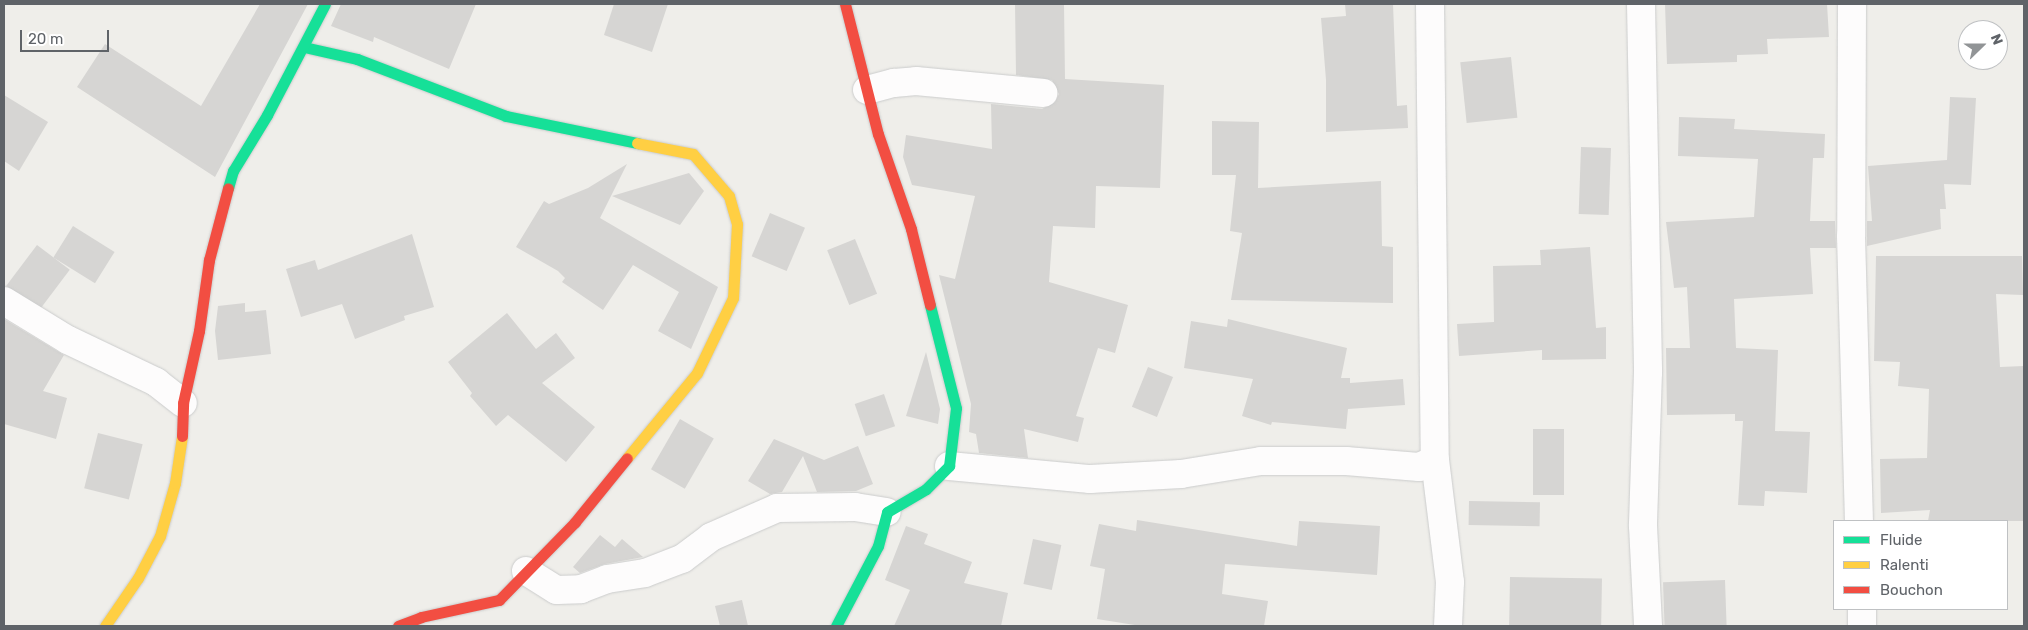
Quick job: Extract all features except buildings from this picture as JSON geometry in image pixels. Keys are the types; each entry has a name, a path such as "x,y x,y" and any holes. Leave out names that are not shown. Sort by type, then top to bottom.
{"street":[{"path":"105,626 138,578 160,536 175,483 182,443 183,403 199,331 209,260 233,171 304,47 325,4"},
{"path":"526,571 557,590 581,589 607,579 645,573 682,558 711,536 777,508 855,506 887,512 926,489 949,466 956,408 911,228 867,90 845,4"},
{"path":"1430,4 1435,460 1450,582 1448,626"},
{"path":"1641,4 1648,372 1643,526 1648,626"},
{"path":"1852,4 1851,236 1859,520"},
{"path":"304,47 357,59 506,116 693,154 729,196 737,224 733,298 697,373 575,522 499,600 415,623"},
{"path":"867,90 894,83 916,81 1043,93"},
{"path":"4,301 68,340 156,382 183,403"},
{"path":"949,466 1090,479 1181,474 1261,461 1346,461 1419,467 1435,460"},
{"path":"836,626 878,546 887,512"},
{"path":"1862,610 1862,626"}],"traffic: fast":[{"path":"228,188 233,171 267,115 325,4"},
{"path":"304,47 357,59 506,116 637,143"},
{"path":"836,626 878,546 887,512 926,489 949,466 956,408 930,305"}],"traffic: slow":[{"path":"627,458 697,373 733,298 737,224 729,196 693,154 637,143"},
{"path":"105,626 138,578 160,536 175,483 182,436"}],"traffic: jam":[{"path":"845,4 878,134 911,229 930,305"},
{"path":"182,436 183,403 199,331 209,260 228,188"},
{"path":"398,626 421,617 499,600 575,522 627,458"}]}
